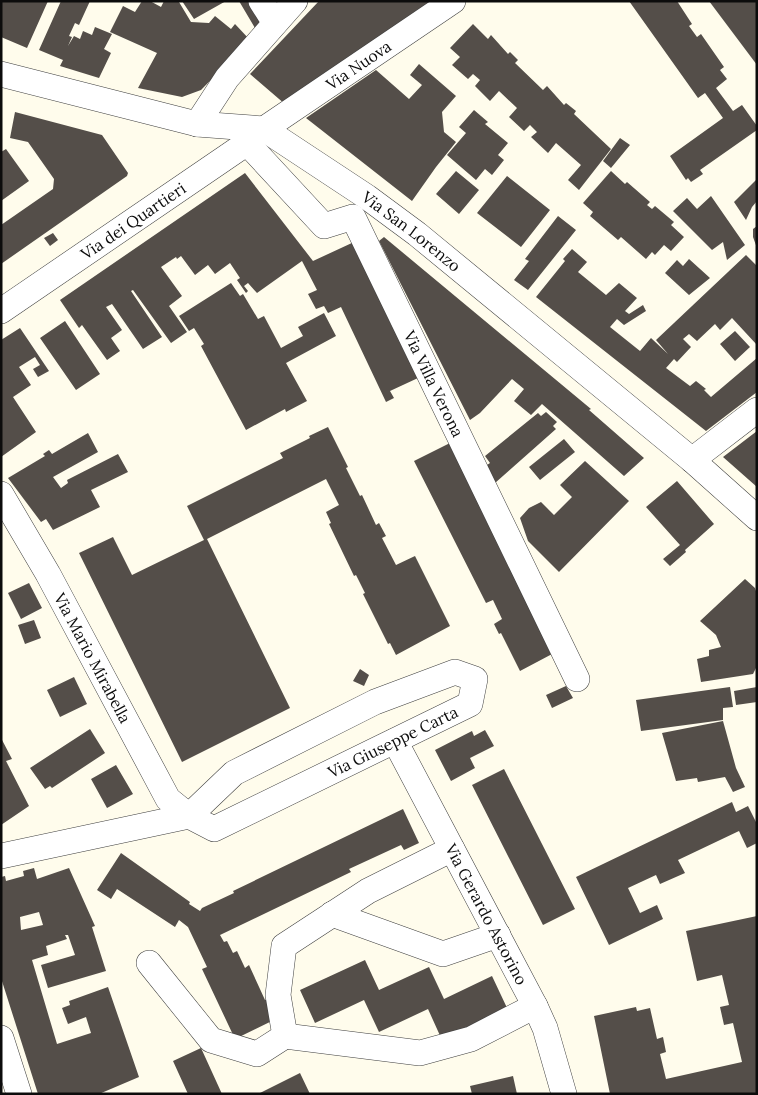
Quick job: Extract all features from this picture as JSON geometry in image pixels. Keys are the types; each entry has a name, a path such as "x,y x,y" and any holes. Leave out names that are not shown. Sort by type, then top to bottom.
{"street":[{"path":"260,1 275,23"},
{"path":"197,124 227,78 295,1"},
{"name":"Via Nuova","path":"256,136 453,1"},
{"name":"Via San Lorenzo","path":"1,74 197,124 256,136 360,207 417,234 692,460 757,518"},
{"path":"256,136 324,226 360,207"},
{"name":"Via dei Quartieri","path":"1,311 256,136"},
{"name":"Via Villa Verona","path":"360,207 577,679"},
{"path":"692,460 757,410"},
{"name":"Via Mario Mirabella","path":"1,494 48,574 168,799 189,816"},
{"name":"Via Giuseppe Carta","path":"455,672 475,679 470,704 214,829 189,816 234,772 376,702 455,672"},
{"name":"Via Gerardo Astorino","path":"395,741 535,1006 545,1028 564,1094"},
{"path":"1,856 189,816"},
{"path":"285,1036 278,996 284,946 368,891 452,849"},
{"path":"332,914 443,954 498,935"},
{"path":"149,963 211,1040 258,1054 285,1036 420,1053 471,1039 535,1006"},
{"path":"2,1043 19,1094"}],"building":[{"path":"1,1 48,1 27,48 1,37"},
{"path":"61,1 90,1 79,25 75,23 69,36 72,37 68,46 74,36 80,39 83,31 92,35 95,27 112,34 104,49 111,53 99,78 60,66 63,60 39,50"},
{"path":"142,1 150,1 161,7 164,1 179,2 191,22 209,23 215,16 231,29 235,24 250,40 201,90 182,97 138,88 157,53 110,32 123,6 135,12"},
{"path":"182,1 226,1 194,19"},
{"path":"239,1 257,1 270,22 258,33"},
{"path":"319,1 434,1 286,105 250,74"},
{"path":"629,1 677,1 692,24 689,26 697,37 701,34 724,67 720,70 727,79 716,88 733,111 742,105 757,126 757,130 700,170 703,174 691,182 688,178 686,180 670,156 723,118 705,93 698,98"},
{"path":"709,1 756,1 757,65"},
{"path":"473,24 488,39 491,35 508,54 510,52 518,60 515,63 543,90 547,86 564,105 566,103 576,111 574,114 611,149 579,190 568,180 581,165 556,143 548,153 531,137 537,132 530,125 524,131 509,117 517,108 499,91 490,101 475,86 480,80 473,74 468,79 452,65 460,57 450,48"},
{"path":"419,64 456,96 442,112 444,132 456,142 412,201 306,118 376,70 409,99 422,85 410,75"},
{"path":"474,110 488,122 485,124 508,143 498,155 504,160 492,175 485,169 476,180 447,155 466,133 459,127"},
{"path":"15,112 102,135 128,173 127,176 1,264 1,225 53,189 54,179 28,142 10,138"},
{"path":"620,138 630,145 611,168 603,161"},
{"path":"6,149 29,181 1,201 1,152"},
{"path":"456,171 479,190 459,214 436,194"},
{"path":"611,171 650,202 647,205 652,209 655,206 674,222 671,225 684,237 671,251 664,245 655,255 652,252 646,259 621,237 618,240 590,216 593,212 583,203"},
{"path":"245,173 313,261 354,242 418,378 390,391 394,398 386,402 341,307 328,313 324,306 316,309 308,294 317,290 302,261 257,293 248,283 244,286 248,291 246,293 237,280 240,278 230,263 215,274 208,265 195,275 181,256 177,259 176,257 161,267 182,296 169,306 187,332 171,343 133,290 131,291 162,337 143,349 112,304 106,307 122,330 111,338 120,351 107,360 82,325 79,328 60,300"},
{"path":"507,176 550,210 521,247 477,213"},
{"path":"757,179 757,201 746,220 734,202"},
{"path":"711,196 745,245 727,260 723,242 712,250 673,211 687,198 697,209"},
{"path":"558,216 576,230 528,290 514,280 529,261 525,259"},
{"path":"757,226 757,248 753,237 753,229"},
{"path":"53,233 58,240 50,246 44,238"},
{"path":"384,237 591,409 589,410 644,458 624,476 542,404 531,415 514,401 524,389 512,379 480,413 470,420 379,241"},
{"path":"572,249 587,262 578,272 606,295 619,283 637,298 625,311 629,314 643,305 646,311 624,325 617,319 610,327 640,351 651,338 668,354 656,340 746,255 757,266 757,345 732,318 720,330 715,324 697,341 689,334 683,339 691,347 677,362 674,359 666,368 690,386 696,381 706,389 704,390 711,397 757,358 757,392 706,431 536,297 565,261 563,259"},
{"path":"689,259 710,278 689,295 665,273 677,260 683,266"},
{"path":"231,283 240,296 243,294 258,319 264,316 281,348 303,336 298,327 324,313 336,336 286,363 307,401 286,412 285,409 246,430 201,346 204,344 194,328 189,331 179,316"},
{"path":"65,321 100,374 76,390 40,338"},
{"path":"20,328 49,371 38,377 33,369 40,365 35,357 19,367 31,385 13,397 36,432 1,457 1,340"},
{"path":"735,331 750,347 735,361 720,344"},
{"path":"546,412 557,422 553,426 556,429 495,483 487,465 490,463 485,456 538,413 541,416"},
{"path":"328,427 360,496 362,495 376,525 379,523 386,536 382,538 396,565 415,556 450,626 396,655 390,643 388,644 363,594 365,593 356,575 354,576 329,524 331,523 326,512 339,505 326,479 207,539 290,708 182,762 79,553 113,537 132,575 204,540 187,506 283,458 280,453"},
{"path":"757,431 757,487 723,457"},
{"path":"88,433 98,452 53,477 61,488 68,483 67,480 118,454 128,472 91,490 100,507 53,530 46,519 41,522 8,478 45,456 43,454 49,450 52,454"},
{"path":"564,439 575,452 540,480 529,467"},
{"path":"450,443 554,653 520,671 501,633 499,634 494,624 502,619 493,600 486,603 414,461"},
{"path":"585,461 629,501 559,572 528,541 520,518 529,508 541,502 554,515 572,497 560,485"},
{"path":"677,481 714,524 670,566 663,559 680,545 646,507"},
{"path":"745,579 755,588 757,594 757,666 753,674 701,682 697,659 709,656 709,650 721,647 716,635 700,621"},
{"path":"29,583 42,608 21,619 8,593"},
{"path":"34,620 41,638 25,644 18,625"},
{"path":"360,669 369,675 364,686 353,681"},
{"path":"74,677 87,704 60,717 47,690"},
{"path":"566,686 573,698 552,708 546,695"},
{"path":"730,687 733,707 723,708 723,720 641,731 636,700"},
{"path":"757,687 757,702 736,705 734,691"},
{"path":"723,721 736,768 745,787 733,792 725,777 698,782 697,778 676,781 662,733"},
{"path":"90,729 105,753 52,788 50,786 45,789 30,768"},
{"path":"485,730 494,746 470,758 475,768 451,781 435,750 472,731 474,736"},
{"path":"1,738 12,759 6,761 29,806 1,825"},
{"path":"116,765 133,794 107,808 91,779"},
{"path":"504,769 575,909 543,925 472,785"},
{"path":"732,802 736,812 748,806 757,824 757,843 747,848 739,831 678,860 685,873 660,884 656,875 628,888 640,913 657,905 663,919 609,945 576,877"},
{"path":"403,809 419,843 404,850 401,845 349,869 351,872 220,935 224,942 227,941 233,953 237,951 245,968 249,965 265,1000 269,998 278,1018 235,1039 202,969 207,967 188,927 179,920 175,927 117,889 111,899 97,890 121,853 200,911 202,908 234,893 233,891"},
{"path":"34,868 37,879 69,868 95,926 92,927 106,971 48,988 41,965 75,955 68,935 65,935 67,939 46,946 48,955 32,960 57,1044 91,1033 86,1017 68,1024 62,1008 70,1005 69,1001 108,987 139,1077 99,1094 38,1094 1,978 1,877 5,876 6,881 24,876 23,871","holes":["39,912 43,925 21,930 20,917"]},
{"path":"757,916 757,1094 610,1094 594,1016 636,1007 637,1011 650,1008 657,1039 663,1037 666,1052 660,1054 666,1079 742,1062 733,1023 724,1025 720,1007 729,1005 722,975 697,981 686,931"},
{"path":"365,960 379,990 429,967 444,999 492,976 508,1010 442,1040 428,1009 379,1032 364,1000 315,1023 300,990"},
{"path":"201,1048 222,1094 188,1094 173,1061"},
{"path":"300,1073 310,1094 258,1094"},
{"path":"513,1076 517,1094 472,1094 470,1086"}]}
